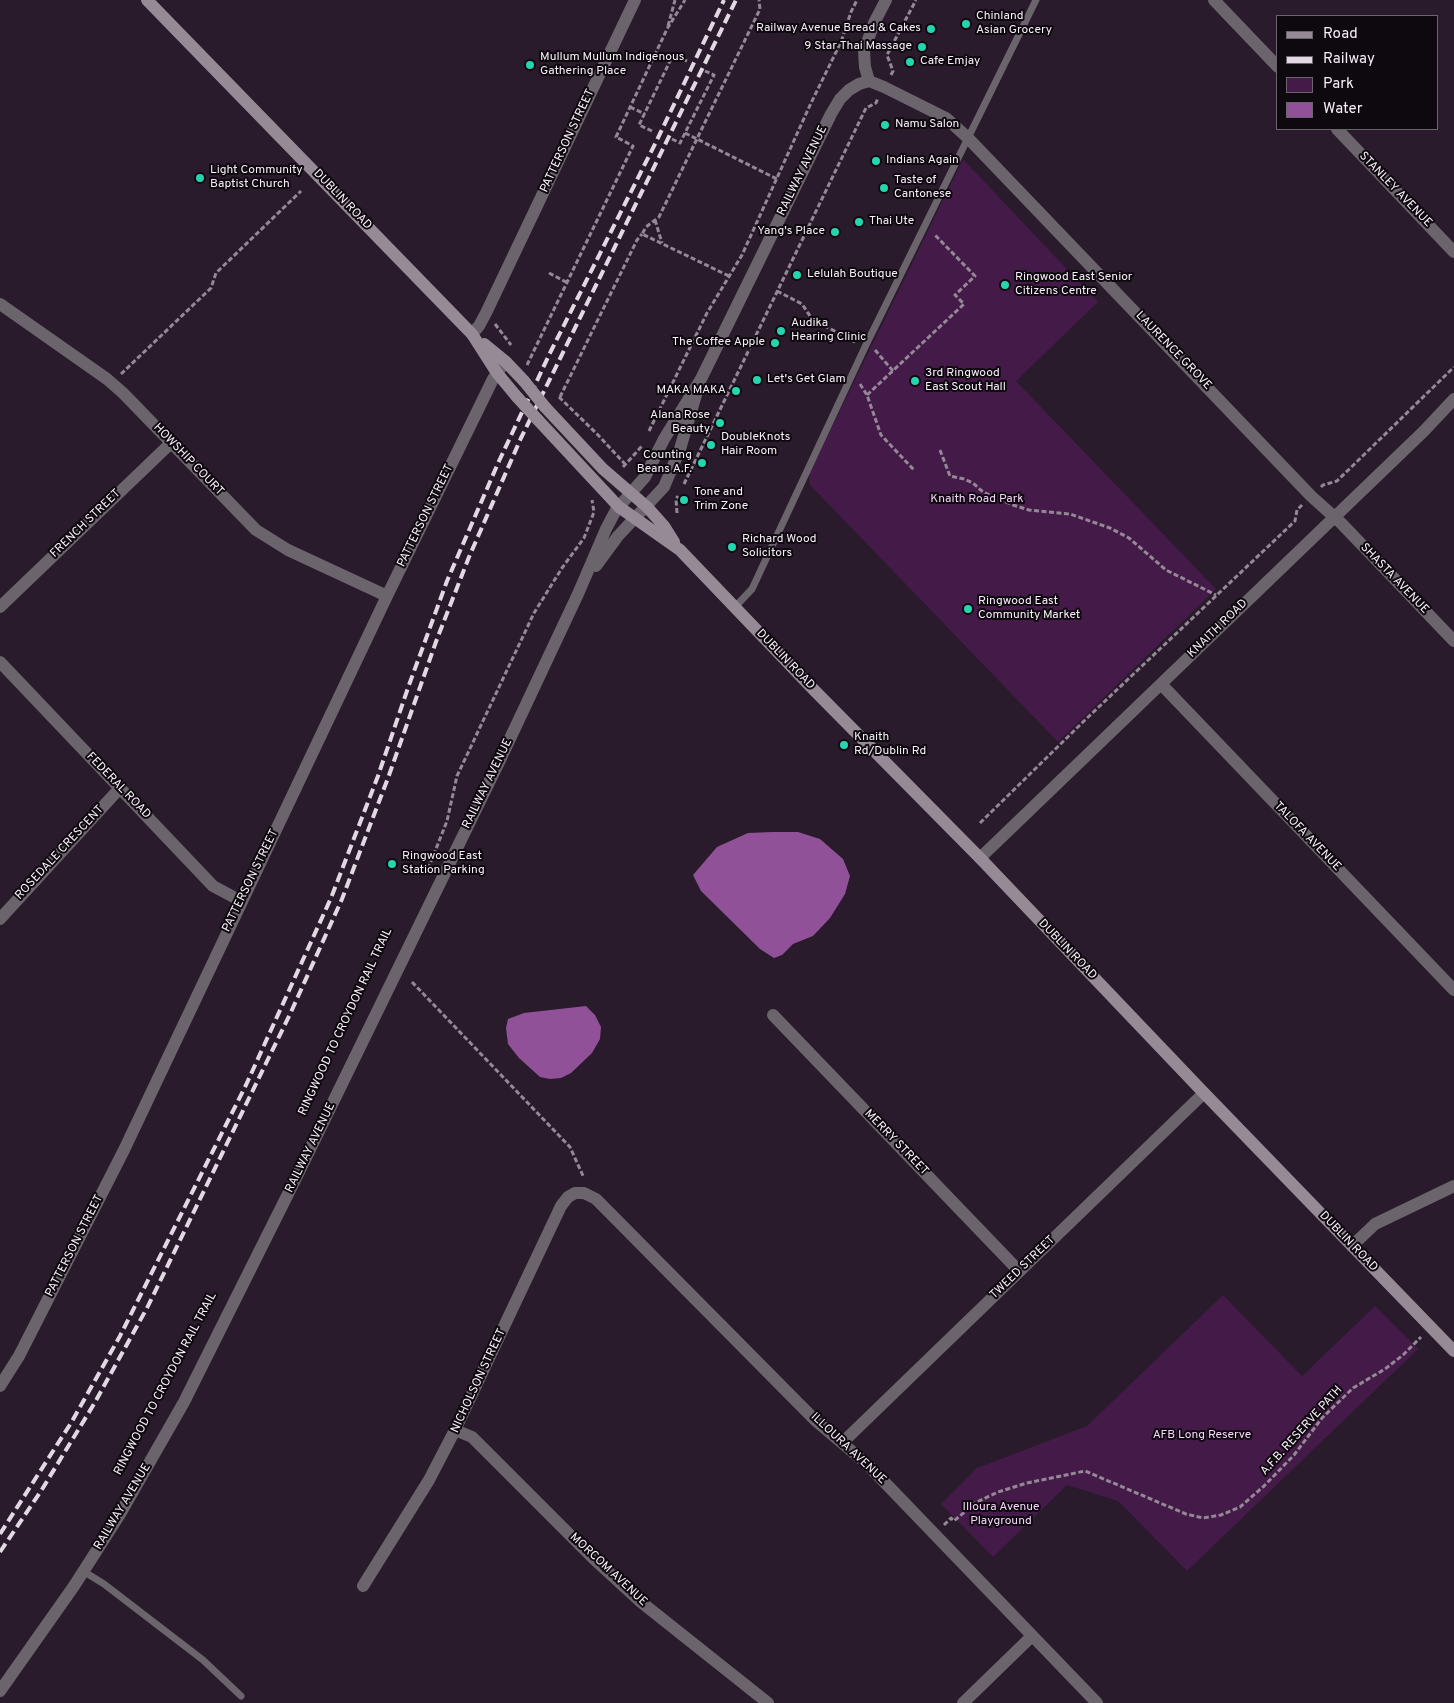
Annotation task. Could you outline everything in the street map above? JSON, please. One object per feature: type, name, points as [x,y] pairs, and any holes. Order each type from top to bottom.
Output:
[{"type":"main road","name":"DUBLIN ROAD","points":[[147,0],[473,335],[506,362],[544,407],[611,476],[647,507],[664,526],[680,550]]},
{"type":"main road","name":"DUBLIN ROAD","points":[[473,335],[497,373],[517,397],[600,487],[620,506],[680,550],[814,690],[980,858],[1454,1351]]},
{"type":"street","name":"PATTERSON STREET","points":[[473,335],[486,313],[634,0]]},
{"type":"street","points":[[869,82],[865,67],[864,51],[874,23],[886,0]]},
{"type":"street","points":[[1214,0],[1276,65]]},
{"type":"street","name":"LAURENCE GROVE","points":[[869,82],[884,87],[946,118],[968,138],[1334,517]]},
{"type":"street","name":"RAILWAY AVENUE","points":[[0,1691],[84,1571],[120,1514],[189,1393],[499,762],[606,529],[620,506],[632,494],[645,476],[664,439],[701,379],[830,114],[849,90],[859,84],[869,82]]},
{"type":"street","name":"STANLEY AVENUE","points":[[1338,130],[1454,252]]},
{"type":"street","name":"HOWSHIP COURT","points":[[0,304],[112,384],[172,442],[256,530],[288,550],[387,596]]},
{"type":"street","name":"PATTERSON STREET","points":[[0,1386],[19,1356],[124,1150],[387,596],[497,373],[506,362]]},
{"type":"street","name":"RAILWAY AVENUE","points":[[582,584],[613,543],[664,487],[680,449],[701,379]]},
{"type":"street","name":"KNAITH ROAD","points":[[980,858],[1424,431],[1454,399]]},
{"type":"street","name":"FRENCH STREET","points":[[0,606],[172,442]]},
{"type":"street","name":"SHASTA AVENUE","points":[[1334,517],[1454,641]]},
{"type":"street","name":"FEDERAL ROAD","points":[[0,662],[213,886],[241,901]]},
{"type":"street","name":"TALOFA AVENUE","points":[[1160,684],[1454,990]]},
{"type":"street","name":"ROSEDALE CRESCENT","points":[[0,919],[120,788]]},
{"type":"street","name":"MERRY STREET","points":[[773,1015],[1020,1271]]},
{"type":"street","name":"TWEED STREET","points":[[843,1442],[1204,1093]]},
{"type":"street","points":[[1352,1246],[1375,1224],[1454,1186]]},
{"type":"street","name":"NICHOLSON STREET","points":[[363,1586],[429,1480],[456,1430],[561,1206],[568,1197],[575,1193],[584,1192],[596,1199]]},
{"type":"street","name":"ILLOURA AVENUE","points":[[596,1199],[816,1421],[867,1464],[1097,1703]]},
{"type":"street","name":"MORCOM AVENUE","points":[[456,1430],[472,1437],[593,1558],[641,1602],[768,1703]]},
{"type":"street","points":[[963,1703],[1032,1636]]},
{"type":"lane","points":[[735,607],[752,589],[865,347],[1036,0]]},
{"type":"lane","points":[[84,1571],[104,1584],[203,1660],[241,1696]]},
{"type":"path","points":[[667,29],[675,0]]},
{"type":"path","points":[[527,365],[633,146],[616,137],[667,29],[685,0]]},
{"type":"path","points":[[560,397],[637,240],[646,227],[659,217],[760,9],[759,0]]},
{"type":"path","points":[[648,433],[707,313],[742,255],[841,42],[857,0]]},
{"type":"path","points":[[889,78],[893,71],[887,55],[916,0]]},
{"type":"path","points":[[652,131],[639,125],[673,55],[687,62]]},
{"type":"path","points":[[672,139],[680,143],[714,75],[705,71]]},
{"type":"path","points":[[677,513],[676,499],[777,290],[866,108],[876,102],[879,96]]},
{"type":"path","points":[[630,107],[645,114]]},
{"type":"path","points":[[684,134],[777,179]]},
{"type":"path","points":[[112,384],[210,288],[216,273],[301,191]]},
{"type":"path","points":[[655,220],[662,244]]},
{"type":"path","points":[[867,395],[964,304],[955,295],[975,276],[925,224]]},
{"type":"path","points":[[642,234],[729,276]]},
{"type":"path","points":[[549,273],[568,283]]},
{"type":"path","points":[[777,290],[802,304],[812,319],[865,347],[875,350],[893,370]]},
{"type":"path","points":[[486,313],[515,350]]},
{"type":"path","points":[[521,358],[530,369]]},
{"type":"path","points":[[980,823],[1085,720],[1295,521],[1298,510],[1324,484],[1337,482],[1454,367]]},
{"type":"path","points":[[853,372],[867,395],[881,435],[914,470]]},
{"type":"path","points":[[551,392],[560,397],[625,464]]},
{"type":"path","points":[[611,476],[625,464],[644,441]]},
{"type":"path","points":[[940,450],[950,476],[973,483],[983,492],[1013,505],[1029,510],[1070,514],[1110,528],[1129,538],[1166,570],[1216,595]]},
{"type":"path","points":[[428,870],[448,821],[457,776],[534,613],[562,568],[584,538],[594,512],[592,496],[600,487]]},
{"type":"path","points":[[412,982],[570,1147],[596,1199]]},
{"type":"path","name":"A.F.B. RESERVE PATH","points":[[934,1534],[951,1518],[954,1521],[974,1503],[998,1492],[1027,1483],[1086,1471],[1186,1514],[1203,1518],[1221,1515],[1240,1507],[1264,1486],[1294,1455],[1322,1418],[1353,1388],[1385,1369],[1403,1355],[1431,1327]]},
{"type":"green space","name":"Knaith Road Park","points":[[963,159],[1098,302],[1016,381],[1216,589],[1058,742],[810,485],[809,474]]},
{"type":"green space","name":"AFB Long Reserve","points":[[1223,1295],[1302,1376],[1375,1306],[1418,1349],[1187,1571],[1118,1501],[1067,1485],[993,1557],[941,1504],[977,1468],[1087,1426]]},
{"type":"water","points":[[798,832],[820,839],[843,859],[850,876],[845,894],[830,918],[813,936],[793,944],[782,955],[774,958],[760,949],[701,891],[693,875],[717,847],[748,833]]},
{"type":"water","points":[[586,1006],[595,1015],[601,1027],[600,1039],[592,1053],[571,1073],[561,1078],[550,1079],[540,1077],[519,1058],[508,1044],[506,1028],[508,1019],[524,1013]]},
{"type":"railway","points":[[0,1534],[71,1423],[120,1336],[246,1085],[331,898],[378,776],[447,581],[499,461],[551,351],[656,142],[724,0]]},
{"type":"railway","points":[[0,1552],[41,1491],[94,1404],[147,1308],[291,1012],[342,899],[388,778],[437,639],[469,557],[521,438],[736,0]]},
{"type":"place","name":"Chinland Asian Grocery","points":[[966,24]]},
{"type":"place","name":"Railway Avenue Bread & Cakes","points":[[931,29]]},
{"type":"place","name":"9 Star Thai Massage","points":[[922,47]]},
{"type":"place","name":"Cafe Emjay","points":[[910,62]]},
{"type":"place","name":"Mullum Mullum Indigenous Gathering Place","points":[[530,65]]},
{"type":"place","name":"Namu Salon","points":[[885,125]]},
{"type":"place","name":"Indians Again","points":[[876,161]]},
{"type":"place","name":"Light Community Baptist Church","points":[[200,178]]},
{"type":"place","name":"Taste of Cantonese","points":[[884,188]]},
{"type":"place","name":"Thai Ute","points":[[859,222]]},
{"type":"place","name":"Yang's Place","points":[[835,232]]},
{"type":"place","name":"Lelulah Boutique","points":[[797,275]]},
{"type":"place","name":"Ringwood East Senior Citizens Centre","points":[[1005,285]]},
{"type":"place","name":"Audika Hearing Clinic","points":[[781,331]]},
{"type":"place","name":"The Coffee Apple","points":[[775,343]]},
{"type":"place","name":"Let's Get Glam","points":[[757,380]]},
{"type":"place","name":"3rd Ringwood East Scout Hall","points":[[915,381]]},
{"type":"place","name":"MAKA MAKA","points":[[736,391]]},
{"type":"place","name":"Alana Rose Beauty","points":[[720,423]]},
{"type":"place","name":"DoubleKnots Hair Room","points":[[711,445]]},
{"type":"place","name":"Counting Beans A.F.","points":[[702,463]]},
{"type":"place","name":"Tone and Trim Zone","points":[[684,500]]},
{"type":"place","name":"Richard Wood Solicitors","points":[[732,547]]},
{"type":"place","name":"Ringwood East Community Market","points":[[968,609]]},
{"type":"place","name":"Knaith Rd/Dublin Rd","points":[[844,745]]},
{"type":"place","name":"Ringwood East Station Parking","points":[[392,864]]},
{"type":"park label","name":"Illoura Avenue Playground","points":[[1001,1515]]}]
